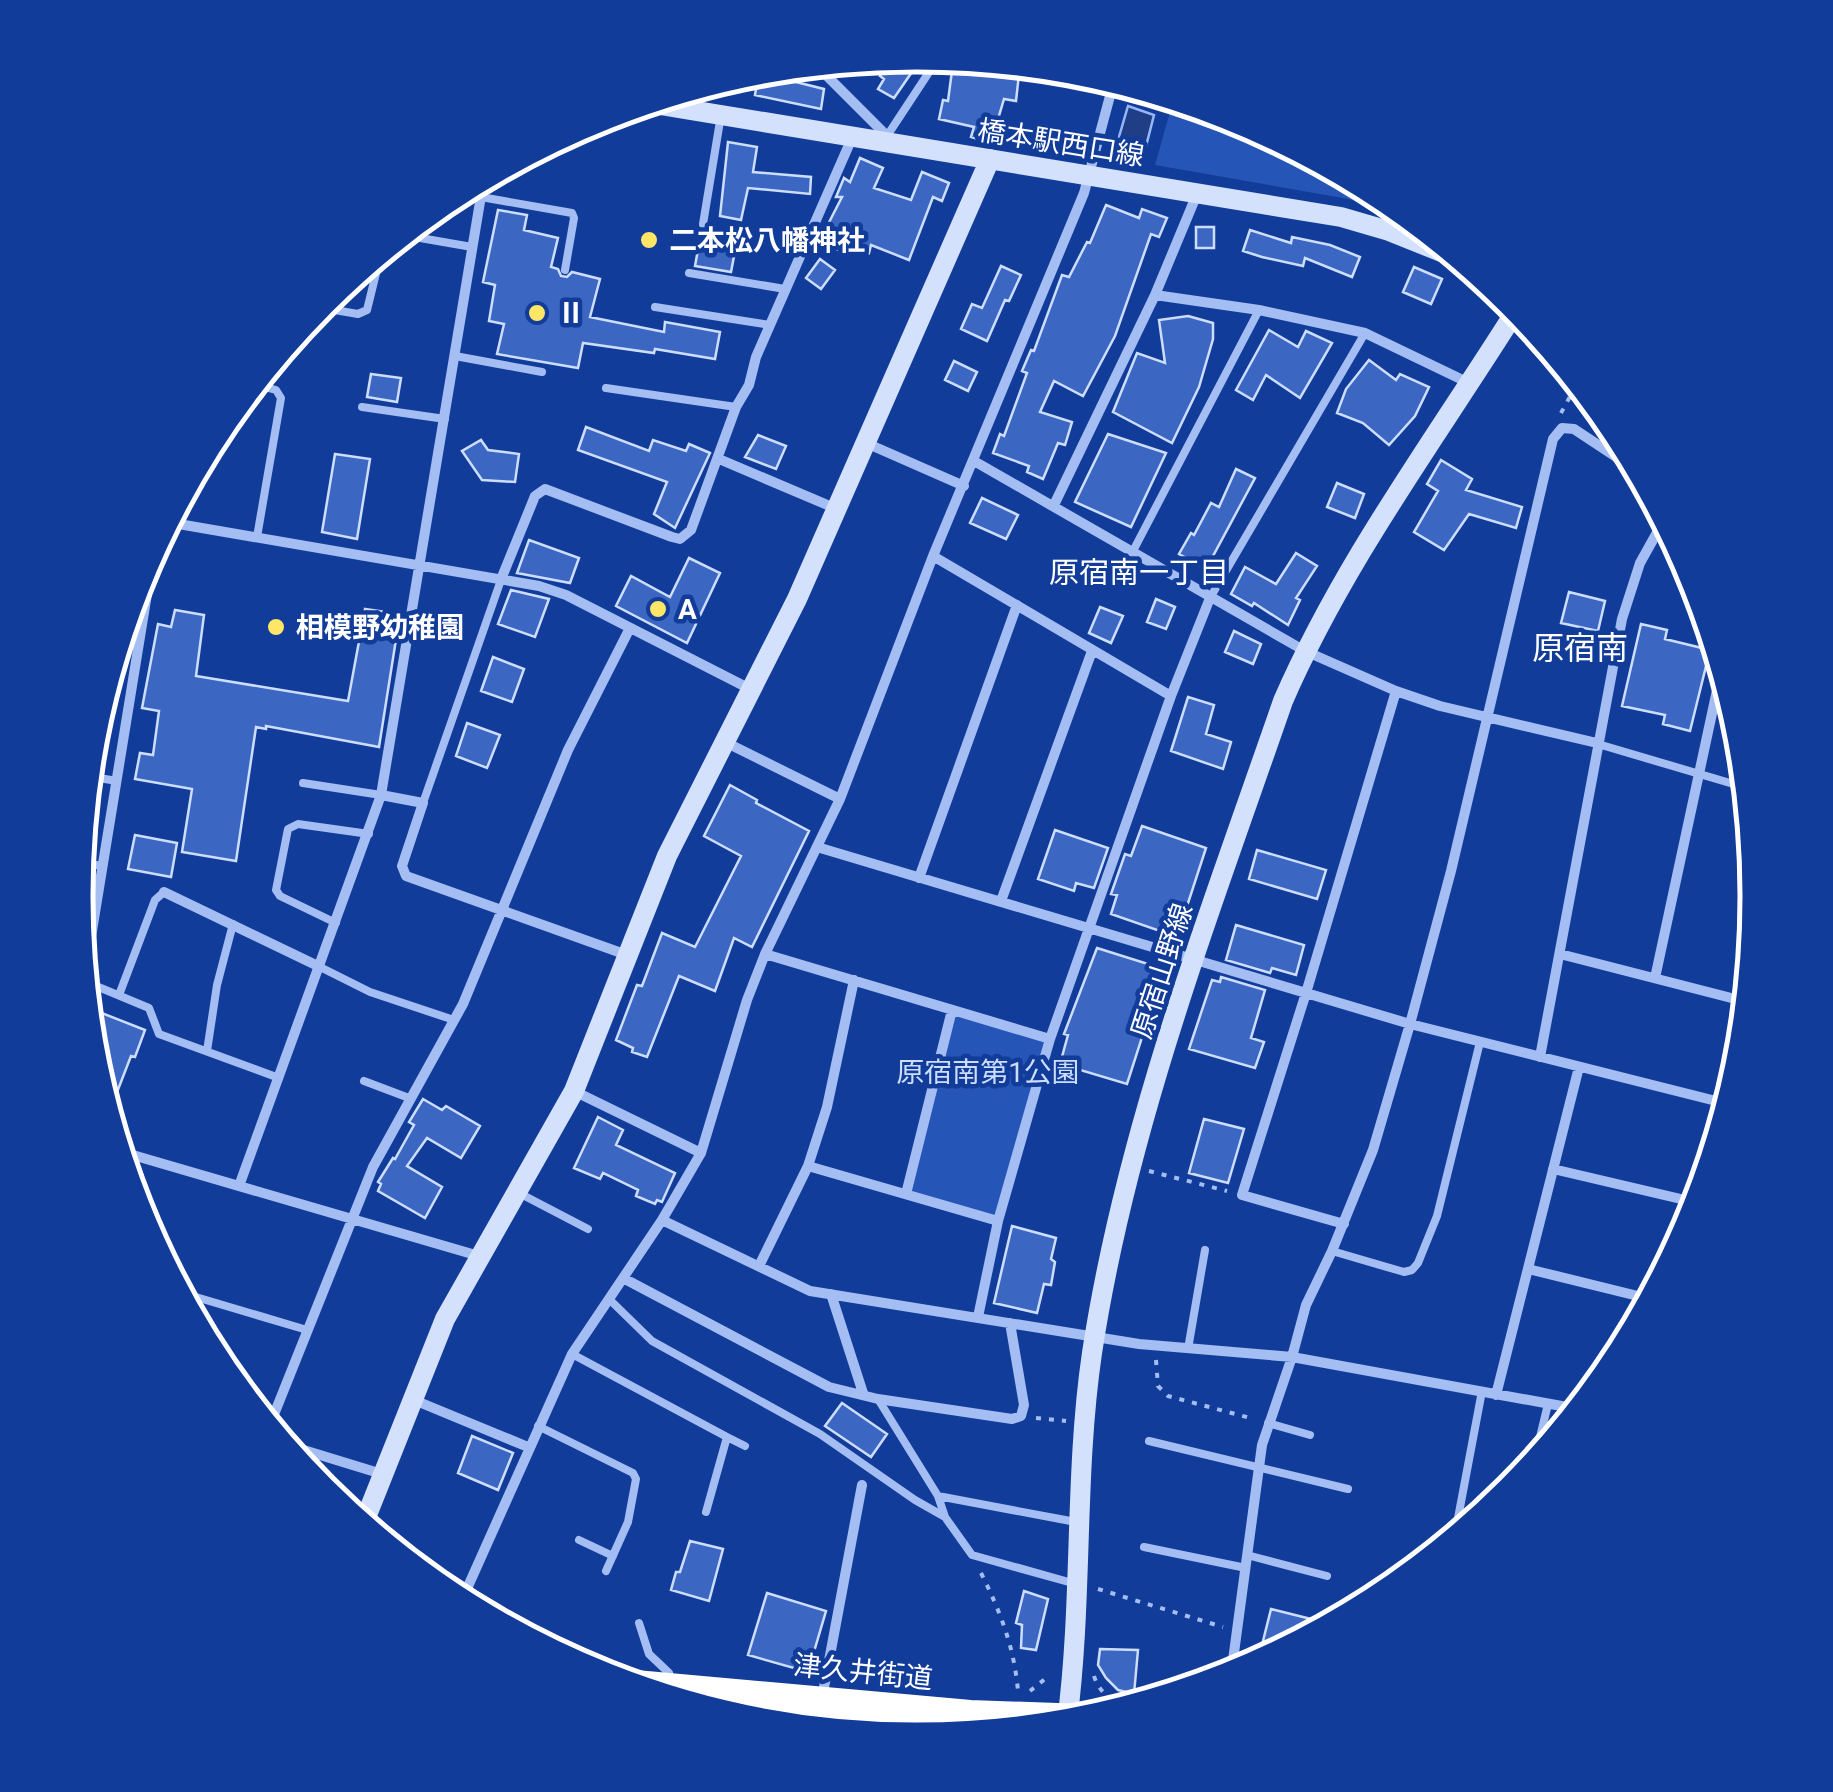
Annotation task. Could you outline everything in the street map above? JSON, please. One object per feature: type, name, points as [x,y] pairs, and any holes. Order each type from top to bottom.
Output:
[{"type":"highway","name":"津久井街道","points":[[699,1690],[989,1716]]},
{"type":"street","points":[[828,78],[887,139]]},
{"type":"street","points":[[468,1586],[572,1354],[662,1220],[701,1153],[747,1000],[840,799],[933,556],[1090,175],[1110,96]]},
{"type":"street","name":"橋本駅西口線","points":[[679,108],[852,137],[887,139],[1341,218],[1415,241]]},
{"type":"street","points":[[502,577],[540,492],[553,489],[680,538],[691,530],[784,289],[852,137]]},
{"type":"street","points":[[369,1510],[445,1319],[574,1091],[667,856],[838,509],[990,159]]},
{"type":"street","points":[[1054,504],[1155,295],[1197,194]]},
{"type":"street","points":[[239,1186],[381,795],[481,198]]},
{"type":"street","points":[[1155,295],[1259,310],[1365,333],[1470,384]]},
{"type":"street","name":"原宿山野線","points":[[1073,1705],[1078,1522],[1095,1336],[1131,1166],[1193,960],[1282,701],[1305,651],[1343,579],[1508,323]]},
{"type":"street","points":[[1234,1656],[1258,1468],[1268,1423],[1306,1304],[1344,1224],[1372,1150],[1410,1024],[1452,871],[1485,718],[1556,431],[1574,428],[1610,452]]},
{"type":"street","points":[[866,443],[964,486]]},
{"type":"street","points":[[718,460],[838,509]]},
{"type":"street","points":[[974,461],[1305,651],[1396,691],[1485,718],[1597,744]]},
{"type":"street","points":[[182,524],[502,577],[566,595],[752,690]]},
{"type":"street","points":[[1540,1057],[1627,603],[1640,563],[1656,534]]},
{"type":"street","points":[[933,556],[1172,696]]},
{"type":"street","points":[[978,1317],[998,1221],[1050,1039],[1210,598]]},
{"type":"street","points":[[919,878],[1016,605]]},
{"type":"street","points":[[93,907],[144,613]]},
{"type":"street","points":[[276,1412],[378,1155],[454,1020],[568,750],[630,628]]},
{"type":"street","points":[[1002,901],[1092,651]]},
{"type":"street","points":[[1344,1224],[1242,1195],[1396,691]]},
{"type":"street","points":[[1655,978],[1715,697]]},
{"type":"street","points":[[724,742],[840,799]]},
{"type":"street","points":[[381,795],[423,804],[402,866],[406,876],[628,955]]},
{"type":"street","points":[[817,847],[1410,1024],[1714,1101]]},
{"type":"street","points":[[164,892],[320,967]]},
{"type":"street","points":[[765,954],[1050,1039]]},
{"type":"street","points":[[1560,954],[1733,998]]},
{"type":"street","points":[[760,1264],[808,1166],[827,1107],[854,980]]},
{"type":"street","points":[[906,1194],[952,1010]]},
{"type":"street","points":[[1496,1394],[1579,1067]]},
{"type":"street","points":[[574,1091],[701,1153]]},
{"type":"street","points":[[135,1156],[479,1256]]},
{"type":"street","points":[[808,1166],[998,1221]]},
{"type":"street","points":[[1553,1169],[1682,1199]]},
{"type":"street","points":[[662,1220],[810,1290],[1188,1349],[1292,1357],[1562,1407]]},
{"type":"street","points":[[1528,1269],[1636,1296]]},
{"type":"street","points":[[623,1278],[830,1386],[878,1398],[1012,1419],[1021,1416],[1024,1405],[1010,1323]]},
{"type":"street","points":[[830,1294],[862,1393]]},
{"type":"street","points":[[412,1399],[528,1447]]},
{"type":"street","points":[[309,1452],[382,1474]]},
{"type":"street","points":[[822,1699],[862,1484]]},
{"type":"lane","points":[[887,139],[929,72]]},
{"type":"lane","points":[[703,224],[721,115]]},
{"type":"lane","points":[[482,197],[572,213],[565,270]]},
{"type":"lane","points":[[808,237],[844,249]]},
{"type":"lane","points":[[422,238],[472,247]]},
{"type":"lane","points":[[689,274],[784,289]]},
{"type":"lane","points":[[338,311],[358,314],[368,310],[376,275]]},
{"type":"lane","points":[[656,307],[770,324]]},
{"type":"lane","points":[[1134,552],[1259,310]]},
{"type":"lane","points":[[1210,598],[1365,333]]},
{"type":"lane","points":[[455,356],[542,372]]},
{"type":"lane","points":[[257,537],[281,398],[270,387]]},
{"type":"lane","points":[[606,388],[736,407]]},
{"type":"lane","points":[[362,406],[445,419]]},
{"type":"lane","points":[[423,804],[502,577]]},
{"type":"lane","points":[[1597,744],[1732,784]]},
{"type":"lane","points":[[102,778],[117,780]]},
{"type":"lane","points":[[303,783],[381,795]]},
{"type":"lane","points":[[336,923],[280,896],[276,890],[288,829],[298,824],[369,834]]},
{"type":"lane","points":[[94,865],[102,866]]},
{"type":"lane","points":[[119,995],[155,900],[164,892]]},
{"type":"lane","points":[[207,1051],[217,985],[233,924]]},
{"type":"lane","points":[[320,967],[370,992],[454,1020]]},
{"type":"lane","points":[[98,986],[151,1010],[158,1034],[279,1078]]},
{"type":"lane","points":[[1332,1252],[1404,1272],[1418,1263],[1437,1216],[1480,1042]]},
{"type":"lane","points":[[364,1081],[409,1098]]},
{"type":"lane","points":[[517,1192],[588,1229]]},
{"type":"lane","points":[[1188,1349],[1205,1250]]},
{"type":"lane","points":[[198,1298],[307,1330]]},
{"type":"lane","points":[[609,1299],[652,1342],[820,1434],[945,1517]]},
{"type":"lane","points":[[572,1354],[745,1446]]},
{"type":"lane","points":[[1459,1515],[1482,1391]]},
{"type":"lane","points":[[878,1398],[938,1496],[945,1517],[972,1555],[1076,1584]]},
{"type":"lane","points":[[1541,1433],[1548,1404]]},
{"type":"lane","points":[[1268,1423],[1310,1435]]},
{"type":"lane","points":[[538,1426],[636,1479],[628,1522],[606,1571]]},
{"type":"lane","points":[[706,1512],[727,1437]]},
{"type":"lane","points":[[1149,1441],[1348,1489]]},
{"type":"lane","points":[[938,1496],[1078,1522]]},
{"type":"lane","points":[[580,1540],[613,1556]]},
{"type":"lane","points":[[1144,1547],[1246,1568]]},
{"type":"lane","points":[[1248,1554],[1327,1576]]},
{"type":"lane","points":[[640,1622],[649,1654],[670,1673]]},
{"type":"path","points":[[1560,410],[1570,395]]},
{"type":"path","points":[[1144,1170],[1242,1195]]},
{"type":"path","points":[[1152,1358],[1158,1361],[1158,1386],[1168,1396],[1268,1423]]},
{"type":"path","points":[[1021,1416],[1068,1422]]},
{"type":"path","points":[[972,1555],[1003,1616],[1012,1645],[1018,1693]]},
{"type":"path","points":[[1097,1589],[1237,1631]]},
{"type":"path","points":[[1030,1692],[1042,1685]]},
{"type":"path","points":[[1100,1690],[1109,1696]]},
{"type":"green space","points":[[1170,113],[1281,157],[1360,202],[1348,199],[1155,165]]},
{"type":"green space","name":"原宿南第1公園","points":[[952,1010],[1050,1039],[998,1221],[906,1194]]},
{"type":"shaded area","points":[[1128,106],[1154,115],[1143,158],[1114,154]]},
{"type":"building","points":[[912,72],[894,98],[878,89],[884,79],[880,76]]},
{"type":"building","points":[[952,73],[1018,79],[1016,101],[1004,99],[991,143],[971,137],[974,127],[939,119],[943,100],[948,101]]},
{"type":"building","points":[[796,82],[824,89],[821,109],[755,95],[756,88]]},
{"type":"building","points":[[728,142],[757,147],[753,172],[811,177],[810,194],[748,188],[741,220],[720,216]]},
{"type":"building","points":[[860,158],[883,168],[874,188],[911,200],[922,172],[949,183],[942,201],[933,197],[909,260],[871,245],[869,253],[824,232],[842,197],[836,197],[844,178],[850,182]]},
{"type":"building","points":[[1106,205],[1139,218],[1142,209],[1167,218],[1159,237],[1151,234],[1115,336],[1083,396],[1054,381],[1040,412],[1072,422],[1065,445],[1058,443],[1043,479],[1027,472],[1029,466],[993,453],[1000,434],[1004,436],[1027,373],[1022,371],[1031,350],[1034,351],[1062,275],[1069,277],[1087,242],[1090,243]]},
{"type":"building","points":[[498,210],[527,215],[524,230],[558,238],[551,267],[558,269],[561,276],[572,272],[600,279],[590,317],[664,332],[665,322],[720,332],[715,359],[583,343],[578,368],[497,354],[504,324],[489,321],[495,285],[483,282]]},
{"type":"building","points":[[1196,227],[1214,227],[1214,248],[1196,248]]},
{"type":"building","points":[[1250,230],[1291,243],[1292,237],[1330,245],[1360,257],[1352,277],[1305,258],[1303,266],[1262,257],[1243,251]]},
{"type":"building","points":[[699,244],[735,251],[731,272],[695,266]]},
{"type":"building","points":[[820,259],[835,270],[821,289],[806,278]]},
{"type":"building","points":[[1001,266],[1021,275],[987,341],[961,329],[972,304],[982,308]]},
{"type":"building","points":[[1414,267],[1442,279],[1431,304],[1403,292]]},
{"type":"building","points":[[1188,316],[1213,323],[1213,339],[1199,387],[1172,443],[1113,412],[1137,353],[1165,363],[1159,320]]},
{"type":"building","points":[[1269,330],[1298,347],[1306,331],[1332,343],[1300,398],[1266,375],[1253,400],[1236,390]]},
{"type":"building","points":[[1369,360],[1396,380],[1400,374],[1429,387],[1415,416],[1389,445],[1363,423],[1337,413],[1346,389]]},
{"type":"building","points":[[954,361],[977,372],[968,391],[945,380]]},
{"type":"building","points":[[371,374],[401,378],[397,402],[367,397]]},
{"type":"building","points":[[586,427],[649,451],[653,440],[686,451],[689,444],[710,453],[675,528],[654,514],[667,482],[578,450]]},
{"type":"building","points":[[1108,434],[1166,453],[1131,527],[1075,502]]},
{"type":"building","points":[[758,435],[786,446],[776,469],[745,457]]},
{"type":"building","points":[[481,440],[488,450],[519,454],[515,482],[482,480],[462,451]]},
{"type":"building","points":[[335,454],[370,459],[357,539],[322,532]]},
{"type":"building","points":[[1441,460],[1472,479],[1466,490],[1522,507],[1516,528],[1469,514],[1444,550],[1414,532],[1438,491],[1427,484]]},
{"type":"building","points":[[1236,469],[1255,478],[1206,569],[1179,554],[1211,503],[1219,507]]},
{"type":"building","points":[[1337,483],[1364,494],[1355,518],[1327,507]]},
{"type":"building","points":[[982,498],[1018,515],[1006,539],[970,523]]},
{"type":"building","points":[[529,540],[579,558],[570,583],[517,573]]},
{"type":"building","points":[[1296,553],[1317,566],[1296,598],[1300,600],[1288,625],[1254,603],[1252,606],[1231,594],[1245,567],[1276,584]]},
{"type":"building","name":"A","points":[[689,558],[720,573],[687,643],[616,606],[631,576],[670,597]]},
{"type":"building","points":[[511,590],[549,599],[535,637],[498,624]]},
{"type":"building","points":[[1569,592],[1605,601],[1598,631],[1561,623]]},
{"type":"building","points":[[1156,599],[1175,607],[1166,629],[1147,622]]},
{"type":"building","points":[[1100,607],[1123,616],[1111,643],[1089,633]]},
{"type":"building","points":[[365,609],[400,614],[379,747],[256,727],[236,861],[182,852],[192,789],[135,779],[140,753],[153,755],[159,711],[142,708],[158,624],[171,627],[175,610],[204,615],[196,676],[348,701]]},
{"type":"building","points":[[1641,624],[1667,630],[1665,639],[1701,648],[1706,665],[1690,731],[1663,724],[1665,715],[1622,706]]},
{"type":"building","points":[[1234,631],[1261,644],[1253,664],[1225,652]]},
{"type":"building","points":[[493,657],[524,669],[512,702],[481,691]]},
{"type":"building","points":[[1188,697],[1214,705],[1206,734],[1231,742],[1223,769],[1171,751]]},
{"type":"building","points":[[467,723],[500,735],[487,768],[456,756]]},
{"type":"building","points":[[730,785],[809,831],[752,947],[734,938],[715,991],[679,976],[647,1057],[632,1052],[633,1048],[616,1040],[662,933],[695,947],[741,856],[704,836]]},
{"type":"building","points":[[1142,826],[1206,848],[1177,937],[1111,914],[1117,895],[1111,894],[1125,854],[1131,856]]},
{"type":"building","points":[[1055,830],[1108,848],[1094,888],[1076,883],[1074,891],[1038,879]]},
{"type":"building","points":[[135,835],[177,843],[171,877],[128,869]]},
{"type":"building","points":[[1257,850],[1326,870],[1317,899],[1249,879]]},
{"type":"building","points":[[1236,925],[1304,945],[1296,975],[1272,968],[1270,973],[1226,960]]},
{"type":"building","points":[[1097,948],[1164,969],[1127,1084],[1060,1064],[1068,1035],[1064,1034]]},
{"type":"building","points":[[1221,977],[1265,990],[1251,1038],[1264,1042],[1255,1068],[1189,1049],[1212,980],[1220,982]]},
{"type":"building","points":[[102,1013],[145,1030],[135,1057],[131,1056],[117,1092]]},
{"type":"building","points":[[423,1099],[442,1110],[446,1106],[480,1126],[461,1158],[427,1138],[407,1166],[442,1187],[425,1218],[378,1191],[378,1182],[414,1125],[409,1122]]},
{"type":"building","points":[[598,1117],[623,1130],[616,1145],[675,1173],[662,1202],[657,1200],[655,1204],[636,1196],[638,1190],[603,1173],[600,1179],[574,1168]]},
{"type":"building","points":[[1204,1119],[1244,1129],[1228,1183],[1189,1173]]},
{"type":"building","points":[[1012,1226],[1056,1238],[1051,1285],[1044,1284],[1037,1313],[994,1303]]},
{"type":"building","points":[[842,1403],[887,1434],[871,1457],[825,1426]]},
{"type":"building","points":[[472,1436],[513,1453],[498,1490],[458,1473]]},
{"type":"building","points":[[690,1541],[723,1549],[709,1601],[671,1590]]},
{"type":"building","points":[[1024,1591],[1048,1599],[1036,1650],[1021,1648],[1022,1625],[1016,1623]]},
{"type":"building","points":[[767,1593],[826,1611],[808,1672],[748,1655]]},
{"type":"building","points":[[1271,1609],[1310,1619],[1281,1635],[1263,1641]]},
{"type":"building","points":[[1100,1649],[1138,1650],[1134,1690],[1118,1690],[1098,1665]]},
{"type":"place","name":"二本松八幡神社","points":[[649,240]]},
{"type":"place","name":"Ⅱ","points":[[537,313]]},
{"type":"place","name":"A","points":[[658,609]]},
{"type":"place","name":"相模野幼稚園","points":[[276,627]]},
{"type":"district","name":"原宿南一丁目","points":[[1139,572]]},
{"type":"district","name":"原宿南","points":[[1580,648]]}]
